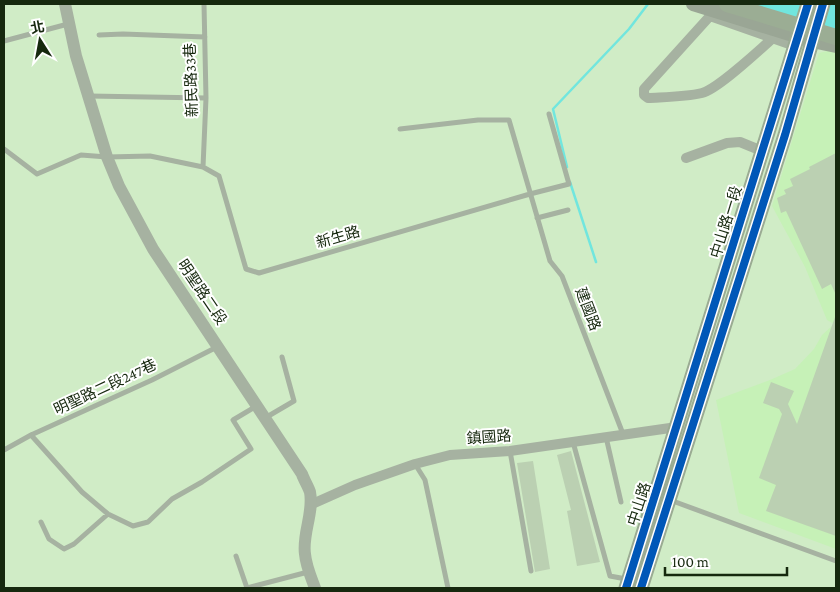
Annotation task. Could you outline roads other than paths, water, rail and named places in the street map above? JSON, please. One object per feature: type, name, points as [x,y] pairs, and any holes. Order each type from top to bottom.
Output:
[{"type":"highway","points":[[726,4],[836,36]]},
{"type":"main road","points":[[693,4],[805,35],[836,46]]},
{"type":"main road","points":[[805,35],[808,4]]},
{"type":"main road","points":[[805,35],[823,4]]},
{"type":"main road","name":"中山路一段","points":[[684,428],[762,151],[805,35]]},
{"type":"main road","name":"中山路一段","points":[[684,428],[785,135],[805,35]]},
{"type":"main road","name":"中山路","points":[[632,585],[663,497],[684,428]]},
{"type":"street","name":"明聖路二段","points":[[65,4],[76,56],[107,157],[119,186],[153,249],[302,474],[310,491],[305,554],[315,588]]},
{"type":"street","points":[[772,39],[718,84],[703,93],[648,98],[644,95],[644,89],[710,16],[772,39],[805,35]]},
{"type":"street","points":[[686,158],[727,143],[740,142],[762,151]]},
{"type":"street","name":"鎮國路","points":[[310,506],[355,486],[415,464],[450,455],[510,451],[623,434],[684,428]]},
{"type":"lane","points":[[204,4],[205,37]]},
{"type":"lane","points":[[4,41],[68,24]]},
{"type":"lane","name":"新民路33巷","points":[[99,35],[205,37],[206,98],[203,167]]},
{"type":"lane","points":[[88,96],[206,98]]},
{"type":"lane","points":[[530,194],[569,184],[549,114]]},
{"type":"lane","name":"建國路","points":[[400,129],[478,120],[509,120],[550,261],[562,276],[623,434]]},
{"type":"lane","points":[[4,149],[37,174],[81,155],[107,157],[150,156],[203,167]]},
{"type":"lane","name":"新生路","points":[[203,167],[219,176],[246,269],[259,273],[530,194]]},
{"type":"lane","points":[[537,218],[568,210]]},
{"type":"lane","name":"明聖路二段247巷","points":[[4,450],[31,435],[152,380],[218,347]]},
{"type":"lane","points":[[265,418],[294,401],[282,357]]},
{"type":"lane","points":[[31,435],[82,492],[108,514],[133,526],[148,522],[172,499],[202,482],[251,448],[233,420],[257,405]]},
{"type":"lane","points":[[606,437],[621,502]]},
{"type":"lane","points":[[573,442],[610,576],[632,585]]},
{"type":"lane","points":[[510,451],[531,571]]},
{"type":"lane","points":[[415,464],[425,480],[448,588]]},
{"type":"lane","points":[[663,497],[836,561]]},
{"type":"lane","points":[[41,522],[49,539],[64,549],[74,544],[108,514]]},
{"type":"lane","points":[[236,556],[247,588],[309,572]]},
{"type":"water","points":[[736,4],[836,4],[836,32]]},
{"type":"waterway","points":[[567,167],[553,109],[629,29],[648,4]]},
{"type":"waterway","points":[[570,182],[596,262]]}]
